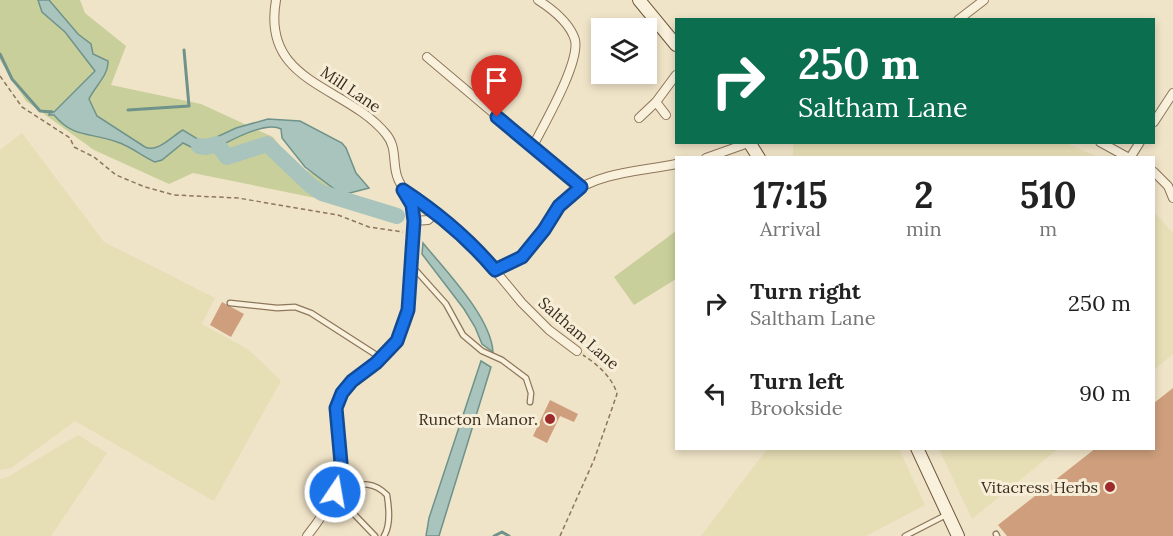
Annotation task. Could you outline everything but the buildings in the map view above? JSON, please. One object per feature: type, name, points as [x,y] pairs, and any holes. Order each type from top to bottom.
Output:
[{"type":"main road","points":[[639,0],[675,44]]},
{"type":"main road","points":[[918,450],[958,536]]},
{"type":"street","name":"Mill Lane","points":[[276,0],[274,31],[286,57],[314,83],[370,119],[392,143],[396,174],[412,205],[414,221]]},
{"type":"street","points":[[533,147],[571,68],[576,52],[569,28],[556,13],[538,0]]},
{"type":"street","points":[[961,18],[984,0]]},
{"type":"street","points":[[427,57],[581,187]]},
{"type":"street","points":[[639,117],[656,102],[675,76]]},
{"type":"street","points":[[1155,120],[1173,93]]},
{"type":"street","points":[[656,102],[666,115]]},
{"type":"street","points":[[712,156],[747,144]]},
{"type":"street","points":[[1104,144],[1126,156]]},
{"type":"street","points":[[495,270],[522,257],[544,230],[559,206],[581,187],[623,174],[675,164]]},
{"type":"street","points":[[1155,173],[1170,187],[1173,198]]},
{"type":"street","name":"Saltham Lane","points":[[403,190],[437,212],[478,250],[522,303],[549,330],[577,351]]},
{"type":"street","points":[[307,536],[322,516],[336,487],[341,463],[336,408],[342,393],[352,381],[397,341],[403,330],[408,310],[414,221],[428,220],[437,212]]},
{"type":"lane","points":[[410,264],[446,304],[463,334],[482,351],[502,360],[526,378],[531,393],[530,402]]},
{"type":"lane","points":[[230,303],[277,308],[295,307],[312,313],[381,357]]},
{"type":"lane","points":[[348,493],[354,486],[362,484],[375,486],[387,495],[389,508],[387,530],[384,536]]},
{"type":"lane","points":[[336,487],[348,493]]},
{"type":"lane","points":[[348,493],[352,512],[375,536]]},
{"type":"lane","points":[[905,536],[948,514]]},
{"type":"path","points":[[0,76],[22,107],[70,138],[74,147],[94,158],[116,175],[174,195],[238,198],[338,216],[369,227],[397,229],[412,235]]},
{"type":"path","name":"Saltham Lane","points":[[560,536],[594,460],[617,394],[615,386],[602,370],[577,351]]},
{"type":"shaded area","points":[[22,133],[104,242],[215,298],[202,324],[249,350],[281,381],[214,501],[75,421],[11,468],[0,470],[0,150]]},
{"type":"shaded area","points":[[793,144],[1069,144],[1096,156],[793,156]]},
{"type":"shaded area","points":[[1155,213],[1173,233],[1173,354],[1155,369]]},
{"type":"shaded area","points":[[78,435],[107,453],[51,536],[0,536],[0,479],[6,478]]},
{"type":"shaded area","points":[[766,450],[899,450],[925,505],[866,536],[701,536]]},
{"type":"shaded area","points":[[939,450],[1057,450],[972,519]]},
{"type":"green space","points":[[0,0],[80,0],[85,13],[126,46],[111,85],[201,104],[273,137],[296,166],[342,186],[340,203],[193,173],[169,184],[94,150],[26,101],[0,60]]},
{"type":"green space","points":[[675,232],[675,280],[634,305],[614,277]]},
{"type":"water","points":[[38,0],[49,0],[78,34],[91,44],[93,54],[108,61],[104,76],[89,99],[97,116],[145,147],[160,146],[183,130],[204,143],[236,128],[268,119],[300,121],[342,143],[356,173],[369,188],[346,194],[337,191],[305,167],[282,138],[281,129],[274,127],[243,135],[205,154],[183,143],[162,160],[155,162],[122,144],[69,128],[54,115],[49,115],[50,111],[54,112],[95,71],[65,32],[42,12]]},
{"type":"water","points":[[423,243],[476,309],[490,338],[493,352],[482,344],[464,309],[422,254]]},
{"type":"water","points":[[481,361],[491,367],[439,536],[426,536],[429,518]]},
{"type":"waterway","points":[[128,110],[189,106],[184,50]]},
{"type":"waterway","points":[[0,54],[12,79],[40,111],[52,112]]},
{"type":"waterway","points":[[199,146],[217,144],[227,157],[267,144],[310,185],[322,193],[397,216]]},
{"type":"waterway","points":[[494,536],[502,532],[509,536]]},
{"type":"place","name":"Runcton Manor.","points":[[550,419]]},
{"type":"place","name":"Vitacress Herbs","points":[[1110,487]]},
{"type":"route","points":[[335,492],[341,463],[336,408],[342,393],[352,381],[376,363],[397,341],[403,330],[408,310],[410,252],[414,221],[412,205],[403,190],[437,212],[478,250],[495,270],[522,257],[544,230],[559,206],[581,187],[497,117]]}]
